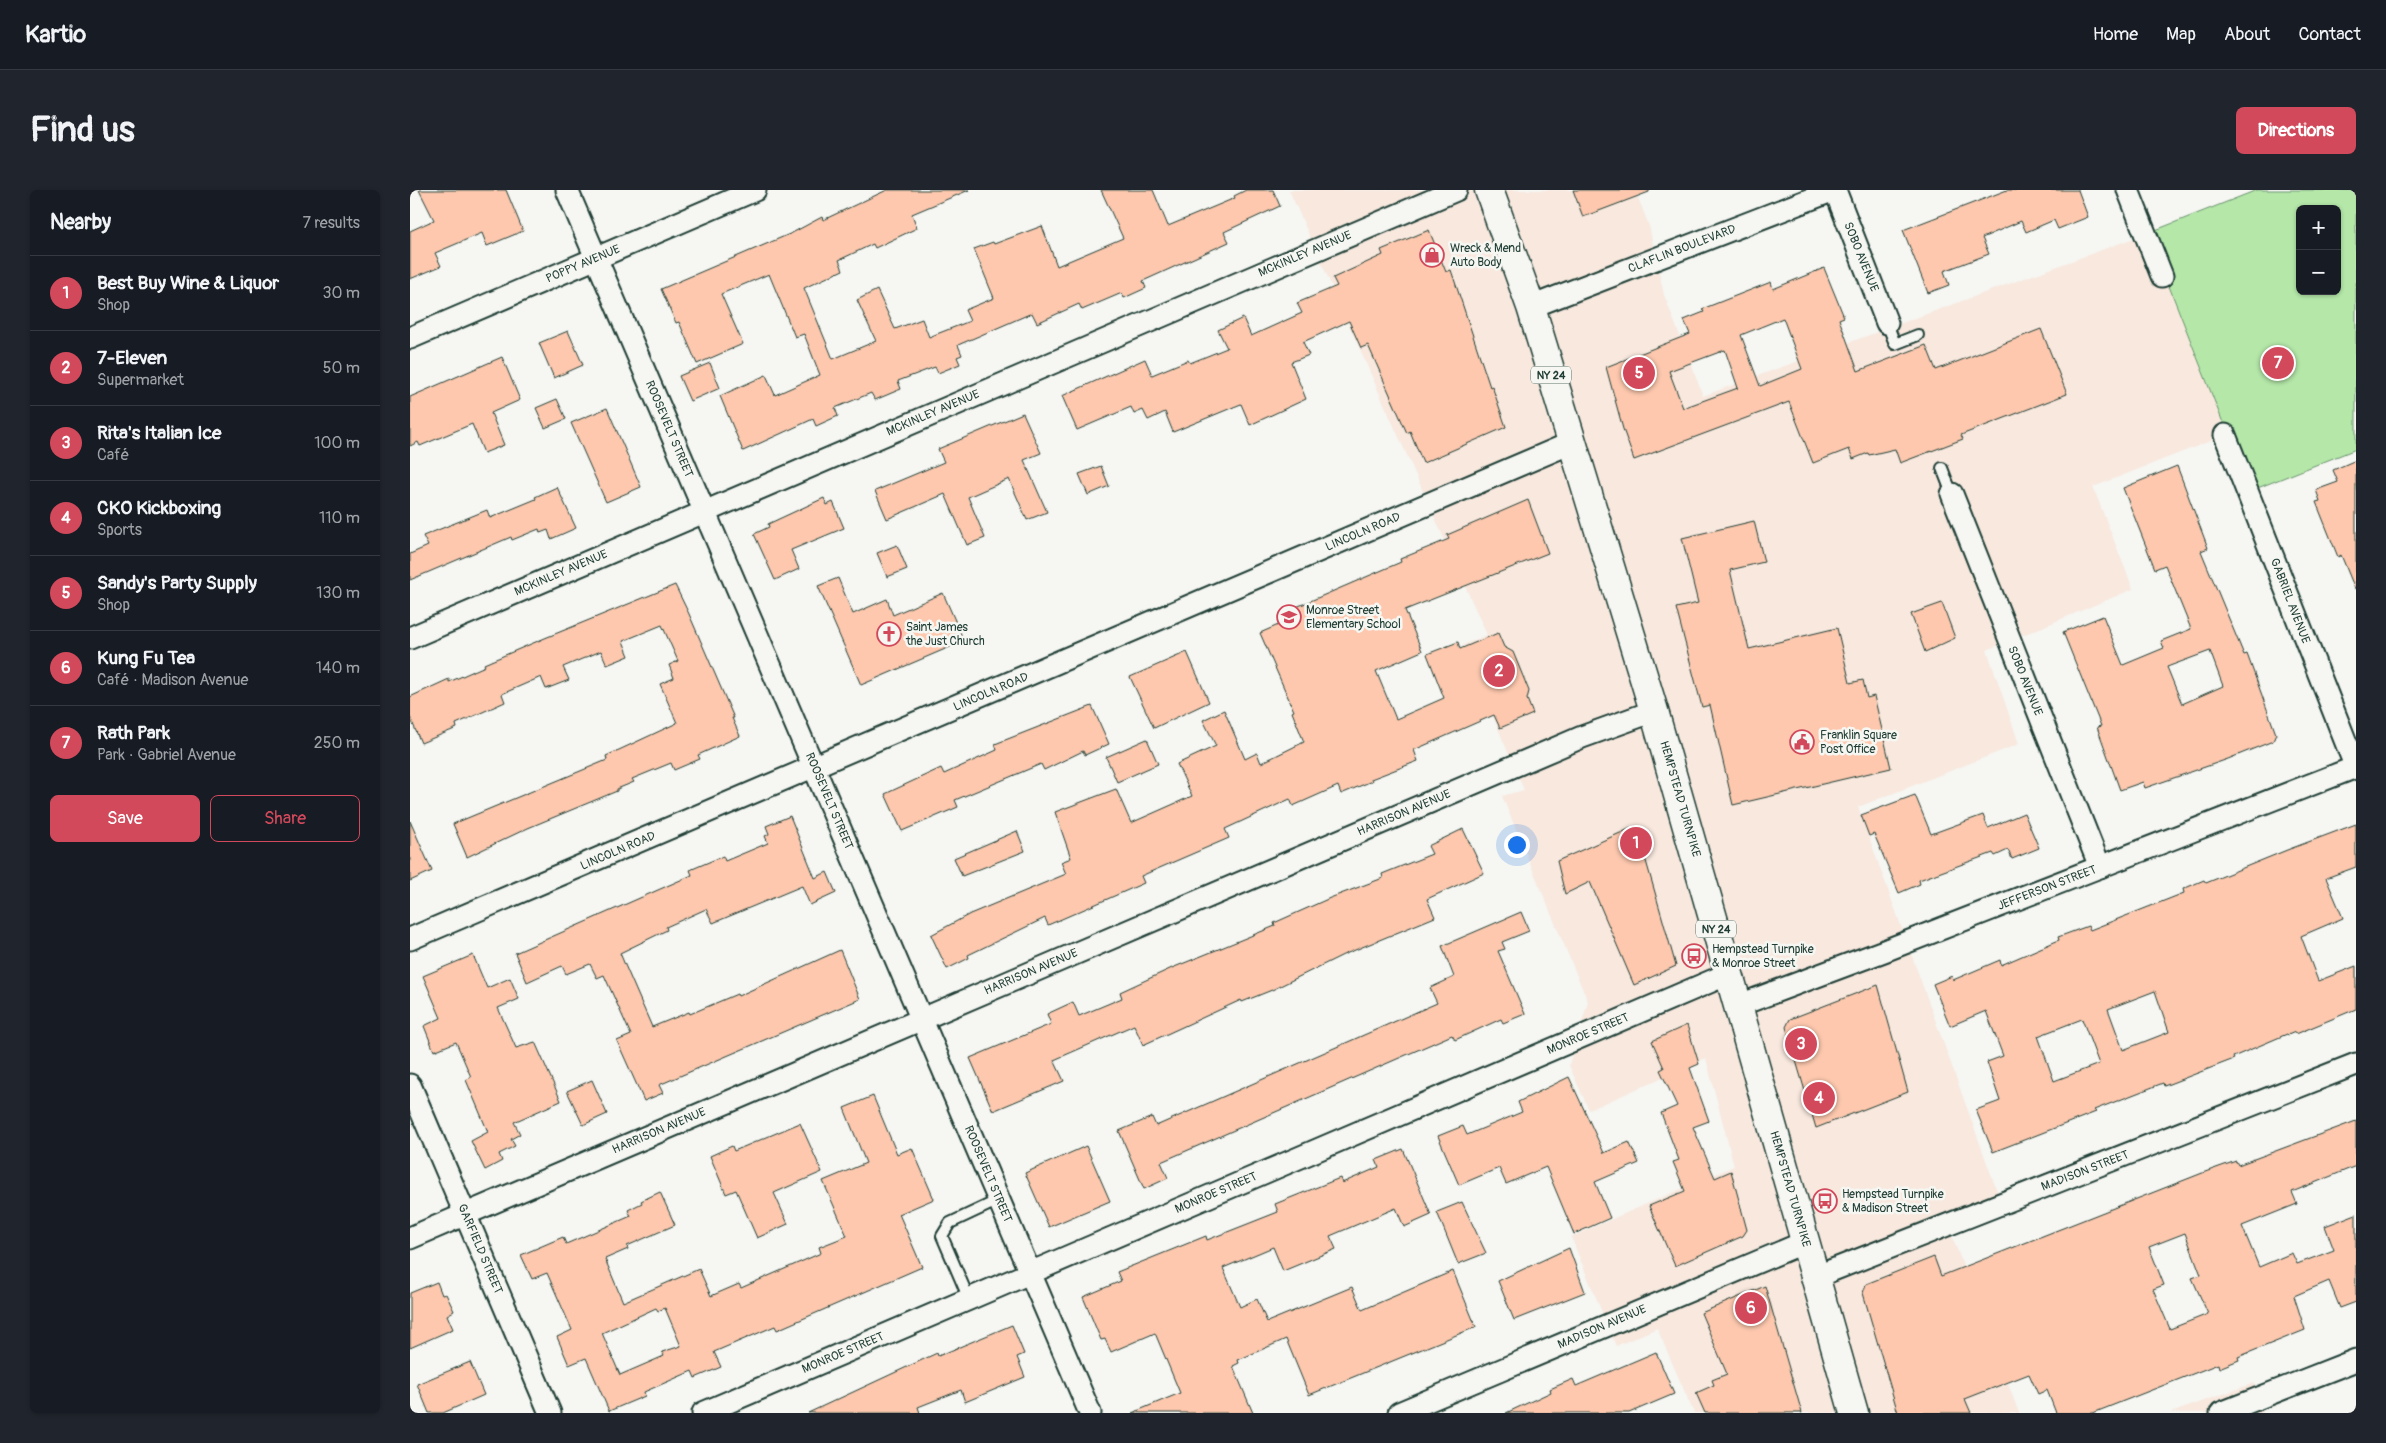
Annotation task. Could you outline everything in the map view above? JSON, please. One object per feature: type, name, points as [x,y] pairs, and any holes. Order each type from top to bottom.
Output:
[{"type":"main road","name":"HEMPSTEAD TURNPIKE","points":[[1489,190],[1531,307],[1571,444],[1654,711],[1854,1413]]},
{"type":"street","name":"ROOSEVELT STREET","points":[[567,190],[1090,1413]]},
{"type":"street","name":"POPPY AVENUE","points":[[410,338],[756,190]]},
{"type":"street","name":"MCKINLEY AVENUE","points":[[410,638],[1456,190]]},
{"type":"street","name":"CLAFLIN BOULEVARD","points":[[1531,307],[1834,190]]},
{"type":"street","name":"SOBO AVENUE","points":[[1834,190],[1887,323]]},
{"type":"street","points":[[2128,190],[2162,276]]},
{"type":"street","name":"GABRIEL AVENUE","points":[[2225,435],[2356,767]]},
{"type":"street","name":"LINCOLN ROAD","points":[[410,940],[1571,444]]},
{"type":"street","name":"SOBO AVENUE","points":[[1952,494],[2100,868]]},
{"type":"street","name":"HARRISON AVENUE","points":[[410,1238],[1582,737],[1654,711]]},
{"type":"street","name":"JEFFERSON STREET","points":[[1737,1006],[2100,868],[2356,767]]},
{"type":"street","name":"MONROE STREET","points":[[703,1413],[1728,974]]},
{"type":"street","name":"MADISON STREET","points":[[1815,1278],[2356,1064]]},
{"type":"street","name":"GARFIELD STREET","points":[[410,1085],[550,1413]]},
{"type":"street","name":"MADISON AVENUE","points":[[1399,1413],[1805,1242]]},
{"type":"street","points":[[2221,1413],[2249,1408],[2356,1360]]},
{"type":"lane","points":[[1887,323],[1895,344],[1918,335]]},
{"type":"lane","points":[[1942,468],[1952,494]]},
{"type":"lane","points":[[969,1299],[942,1236],[950,1223],[999,1200]]},
{"type":"shaded area","points":[[1289,190],[1635,190],[1649,226],[1664,295],[1703,396],[2148,233],[2228,434],[2093,487],[2133,589],[1987,650],[2019,744],[1858,807],[2001,1202],[1947,1223],[2019,1413],[1694,1413],[1657,1328],[1616,1346],[1571,1237],[1734,1166],[1706,1058],[1589,1110],[1569,1065],[1588,1002],[1502,796],[1524,790],[1463,645],[1487,635]]},
{"type":"shaded area","points":[[2254,1383],[2263,1413],[2171,1413]]},
{"type":"green space","points":[[2257,190],[2356,190],[2356,449],[2250,491],[2148,233]]},
{"type":"building","points":[[419,190],[506,190],[523,231],[487,246],[482,233],[435,253],[441,266],[410,279],[410,231],[434,220]]},
{"type":"building","points":[[887,190],[969,190],[912,214],[917,228],[875,248],[873,244],[839,260],[843,270],[804,288],[833,359],[876,341],[857,300],[877,290],[895,329],[922,319],[929,337],[970,321],[965,310],[994,298],[974,249],[993,242],[994,244],[1042,226],[1057,266],[1123,238],[1101,190],[1153,190],[1168,226],[1235,198],[1234,196],[1246,190],[1273,190],[1280,206],[1224,232],[1229,242],[1143,281],[1146,288],[1124,298],[1122,293],[1082,310],[1079,304],[1037,323],[1032,313],[958,345],[962,355],[957,357],[960,364],[938,373],[935,367],[898,381],[901,389],[875,400],[871,393],[835,408],[838,416],[816,426],[813,419],[743,451],[720,396],[766,375],[775,395],[820,375],[804,334],[795,337],[769,274],[721,294],[743,344],[697,364],[679,322],[676,323],[661,289],[792,233],[822,217],[823,220]]},
{"type":"building","points":[[1573,190],[1649,190],[1649,192],[1583,217]]},
{"type":"building","points":[[2007,190],[2078,190],[2088,217],[2058,229],[2054,220],[2026,232],[2021,221],[1982,238],[1989,254],[1944,271],[1949,285],[1928,293],[1903,230]]},
{"type":"building","points":[[1429,230],[1446,272],[1451,270],[1490,387],[1492,386],[1506,427],[1423,463],[1410,431],[1407,433],[1368,345],[1361,348],[1349,321],[1303,342],[1309,355],[1291,362],[1306,399],[1250,425],[1241,404],[1173,432],[1165,412],[1148,420],[1143,410],[1134,414],[1131,407],[1077,430],[1062,396],[1145,359],[1152,375],[1188,360],[1190,363],[1227,348],[1218,330],[1243,318],[1251,336],[1302,313],[1297,303],[1337,286],[1333,278],[1383,255],[1381,250]]},
{"type":"building","points":[[1824,268],[1844,317],[1839,319],[1858,371],[1926,345],[1936,370],[2041,329],[2067,394],[1961,435],[1963,439],[1900,463],[1895,449],[1869,455],[1868,453],[1853,459],[1849,449],[1813,463],[1789,402],[1634,460],[1623,429],[1606,367],[1690,334],[1684,320],[1704,312],[1702,309],[1771,282],[1773,289]],"holes":[[[1783,318],[1802,369],[1760,386],[1741,335]],[[1725,350],[1738,388],[1683,408],[1669,371]]]},
{"type":"building","points":[[568,331],[583,365],[554,378],[539,343]]},
{"type":"building","points":[[502,357],[520,400],[491,413],[504,445],[484,453],[472,424],[420,446],[418,442],[410,446],[410,397]]},
{"type":"building","points":[[710,363],[720,388],[690,401],[679,376]]},
{"type":"building","points":[[557,399],[566,419],[545,428],[536,408]]},
{"type":"building","points":[[607,408],[641,487],[606,502],[571,423]]},
{"type":"building","points":[[1023,413],[1041,453],[1024,460],[1047,512],[1027,520],[1009,479],[968,497],[985,538],[967,545],[945,494],[887,519],[875,491],[944,462],[938,449]]},
{"type":"building","points":[[2356,460],[2355,589],[2341,555],[2338,557],[2316,502],[2320,501],[2316,490],[2338,482],[2333,470]]},
{"type":"building","points":[[1101,466],[1109,486],[1088,495],[1079,474]]},
{"type":"building","points":[[2177,466],[2208,548],[2201,551],[2244,655],[2247,654],[2276,734],[2273,741],[2228,759],[2145,788],[2143,782],[2120,790],[2097,727],[2101,726],[2063,632],[2103,616],[2123,665],[2164,648],[2161,641],[2191,629],[2165,565],[2155,569],[2123,488]],"holes":[[[2210,651],[2223,686],[2182,704],[2167,667]]]},
{"type":"building","points":[[557,487],[576,528],[551,539],[548,530],[540,533],[539,529],[512,540],[511,537],[410,580],[410,554],[428,546],[423,536],[487,510],[490,518],[536,499],[535,497]]},
{"type":"building","points":[[824,498],[827,505],[833,502],[844,528],[791,550],[799,569],[775,580],[754,534],[769,527],[768,524]]},
{"type":"building","points":[[1528,500],[1548,553],[1405,610],[1422,651],[1376,671],[1396,719],[1444,698],[1427,654],[1458,642],[1460,649],[1498,633],[1504,647],[1513,652],[1529,691],[1527,699],[1533,714],[1500,728],[1494,715],[1414,750],[1418,761],[1371,779],[1372,781],[1341,794],[1338,786],[1293,806],[1290,799],[1225,829],[1229,838],[1141,876],[1144,883],[1048,925],[1045,918],[968,955],[969,958],[947,969],[931,935],[970,914],[1066,874],[1061,862],[1071,858],[1055,812],[1116,789],[1131,823],[1192,796],[1177,764],[1216,746],[1203,720],[1224,710],[1245,759],[1257,753],[1261,763],[1304,742],[1292,712],[1294,711],[1260,633],[1283,623],[1280,614],[1401,562],[1400,559],[1449,539],[1447,535]]},
{"type":"building","points":[[1754,521],[1764,562],[1730,570],[1749,649],[1837,628],[1850,683],[1863,680],[1867,698],[1874,696],[1891,768],[1733,805],[1710,705],[1702,707],[1676,608],[1698,603],[1682,538]]},
{"type":"building","points":[[897,545],[907,569],[887,577],[877,553]]},
{"type":"building","points":[[838,578],[853,614],[887,599],[893,615],[943,593],[964,641],[861,685],[818,586]]},
{"type":"building","points":[[675,585],[734,718],[732,718],[740,736],[698,755],[700,759],[674,770],[671,763],[632,779],[634,782],[617,789],[617,791],[528,828],[467,857],[453,824],[607,760],[606,756],[677,723],[660,684],[674,678],[669,665],[678,661],[662,625],[623,641],[629,656],[607,665],[601,651],[563,667],[569,680],[546,689],[541,677],[502,694],[505,702],[456,724],[457,728],[421,743],[410,717],[410,697],[449,679],[449,682],[485,666],[484,664],[545,638]]},
{"type":"building","points":[[1942,603],[1955,638],[1925,652],[1911,614]]},
{"type":"building","points":[[1187,652],[1209,702],[1154,728],[1130,677]]},
{"type":"building","points":[[1092,706],[1109,744],[1085,755],[1083,751],[1044,770],[1041,764],[955,800],[958,807],[902,831],[885,794],[941,768],[944,774],[997,750],[995,744]]},
{"type":"building","points":[[1147,739],[1158,764],[1117,782],[1106,757]]},
{"type":"building","points":[[1915,795],[1931,834],[1983,815],[1988,828],[2024,813],[2039,848],[2012,859],[2008,850],[1995,856],[1993,853],[1919,880],[1920,884],[1899,893],[1874,834],[1869,836],[1861,815]]},
{"type":"building","points":[[790,816],[815,878],[827,872],[836,893],[810,905],[802,886],[713,923],[706,909],[666,927],[667,930],[620,953],[652,1027],[689,1012],[690,1014],[737,994],[738,996],[840,950],[860,999],[659,1085],[663,1093],[644,1101],[617,1041],[631,1035],[604,975],[597,978],[590,964],[566,974],[562,966],[527,982],[515,953],[692,875],[690,870],[723,856],[725,861],[768,843],[765,836],[769,834],[766,826]]},
{"type":"building","points":[[410,821],[432,871],[410,881]]},
{"type":"building","points":[[2356,824],[2356,867],[2326,878],[2343,918],[2301,936],[2318,981],[2356,966],[2356,1009],[2296,1034],[2295,1032],[2287,1034],[2233,1057],[2234,1059],[2164,1086],[2163,1083],[2094,1110],[2096,1112],[1993,1152],[1976,1110],[2000,1101],[1987,1062],[2003,1056],[1986,1011],[1950,1026],[1933,984],[1952,976],[1953,980],[2000,960],[2001,965],[2059,940],[2058,937],[2088,926],[2090,930],[2184,893],[2183,889],[2204,880],[2206,883]],"holes":[[[2155,991],[2169,1032],[2123,1050],[2108,1009]],[[2082,1019],[2099,1064],[2054,1081],[2038,1036]]]},
{"type":"building","points":[[1636,826],[1676,966],[1634,985],[1590,882],[1565,894],[1557,861]]},
{"type":"building","points":[[1463,829],[1484,873],[1427,899],[1435,917],[1343,955],[1272,990],[1242,1002],[1241,1000],[1143,1045],[1134,1025],[1054,1060],[1064,1081],[993,1111],[970,1058],[1051,1024],[1047,1014],[1073,1002],[1079,1016],[1122,998],[1120,992],[1172,968],[1275,926],[1274,923],[1330,898],[1383,878],[1382,874],[1432,854],[1428,846]]},
{"type":"building","points":[[1017,831],[1025,851],[962,876],[954,858]]},
{"type":"building","points":[[1521,912],[1529,931],[1502,942],[1505,949],[1498,951],[1525,1014],[1503,1023],[1501,1019],[1455,1040],[1452,1035],[1161,1162],[1168,1178],[1144,1189],[1119,1131],[1152,1117],[1156,1126],[1437,1003],[1430,988],[1454,977],[1442,946]]},
{"type":"building","points":[[473,955],[487,988],[510,978],[519,999],[498,1008],[516,1048],[535,1042],[561,1101],[514,1122],[520,1134],[511,1139],[515,1146],[499,1154],[502,1161],[485,1170],[471,1141],[488,1132],[466,1080],[471,1077],[456,1042],[434,1051],[424,1026],[441,1018],[423,976]]},
{"type":"building","points":[[1878,985],[1908,1092],[1816,1128],[1786,1027],[1790,1019]]},
{"type":"building","points":[[1687,1025],[1699,1064],[1690,1068],[1709,1121],[1693,1127],[1715,1178],[1731,1171],[1747,1230],[1743,1236],[1675,1266],[1649,1206],[1685,1191],[1673,1162],[1679,1160],[1661,1113],[1677,1106],[1660,1070],[1664,1068],[1652,1041]]},
{"type":"building","points":[[1569,1077],[1604,1153],[1629,1142],[1639,1163],[1595,1182],[1610,1218],[1574,1234],[1546,1167],[1506,1184],[1499,1168],[1459,1185],[1438,1136],[1463,1126],[1467,1135],[1522,1112],[1518,1102]]},
{"type":"building","points":[[592,1080],[607,1114],[583,1125],[567,1091]]},
{"type":"building","points":[[873,1096],[897,1154],[912,1148],[934,1199],[899,1214],[922,1267],[777,1330],[775,1326],[714,1352],[721,1367],[695,1378],[692,1371],[644,1392],[645,1396],[609,1411],[586,1358],[569,1365],[557,1337],[572,1330],[547,1273],[532,1279],[521,1255],[563,1237],[566,1244],[631,1216],[628,1210],[660,1192],[675,1225],[627,1246],[628,1249],[605,1259],[623,1302],[699,1269],[711,1296],[739,1284],[741,1288],[821,1253],[819,1247],[847,1236],[823,1181],[866,1163],[844,1108]],"holes":[[[656,1308],[658,1311],[665,1308],[681,1346],[662,1352],[664,1356],[620,1375],[602,1333]]]},
{"type":"building","points":[[2356,1121],[2356,1166],[2292,1192],[2297,1204],[2242,1226],[2259,1267],[2292,1253],[2297,1264],[2334,1250],[2325,1226],[2356,1214],[2356,1302],[2340,1308],[2329,1281],[2294,1296],[2305,1330],[2238,1357],[2239,1360],[2219,1368],[2218,1364],[2093,1413],[2056,1413],[2047,1390],[2038,1394],[2029,1374],[1965,1399],[1971,1413],[1898,1413],[1863,1293],[1866,1284],[1934,1257],[1941,1276],[2205,1172],[2236,1161],[2238,1165]],"holes":[[[2185,1233],[2201,1275],[2192,1278],[2208,1314],[2170,1329],[2153,1289],[2164,1285],[2149,1247]]]},
{"type":"building","points":[[800,1123],[822,1172],[774,1193],[788,1224],[757,1238],[736,1190],[726,1194],[710,1156],[732,1146],[734,1151]]},
{"type":"building","points":[[1086,1146],[1110,1201],[1049,1227],[1025,1173]]},
{"type":"building","points":[[1403,1149],[1431,1215],[1404,1227],[1396,1208],[1330,1236],[1336,1249],[1283,1271],[1273,1247],[1223,1268],[1240,1307],[1257,1299],[1267,1322],[1352,1287],[1362,1310],[1453,1271],[1476,1327],[1309,1395],[1286,1339],[1238,1360],[1239,1363],[1233,1366],[1253,1413],[1132,1413],[1180,1393],[1155,1333],[1111,1352],[1105,1339],[1101,1340],[1083,1297],[1121,1281],[1117,1272],[1206,1236],[1207,1240],[1278,1212],[1275,1204],[1340,1178],[1342,1183],[1379,1167],[1376,1160]]},
{"type":"building","points":[[1462,1202],[1486,1253],[1458,1264],[1437,1212]]},
{"type":"building","points":[[1569,1248],[1585,1292],[1514,1320],[1498,1281]]},
{"type":"building","points":[[437,1282],[442,1295],[446,1294],[454,1311],[447,1315],[453,1329],[410,1348],[410,1293]]},
{"type":"building","points":[[1765,1286],[1802,1413],[1705,1413],[1696,1393],[1714,1385],[1712,1380],[1727,1374],[1701,1313]]},
{"type":"building","points":[[1012,1325],[1024,1354],[1017,1357],[1025,1377],[965,1402],[961,1390],[918,1407],[920,1413],[808,1413],[937,1353],[938,1356]]},
{"type":"building","points":[[1656,1352],[1674,1394],[1629,1413],[1506,1413],[1551,1392],[1550,1389],[1573,1379],[1576,1386]]},
{"type":"building","points":[[470,1362],[484,1395],[443,1413],[429,1413],[417,1384]]},
{"type":"place","name":"Wreck & Mend Auto Body","points":[[1432,255]]},
{"type":"place","name":"Rath Park","points":[[2278,363]]},
{"type":"place","name":"Sandy's Party Supply","points":[[1639,373]]},
{"type":"place","name":"Monroe Street Elementary School","points":[[1289,617]]},
{"type":"place","name":"Saint James the Just Church","points":[[889,634]]},
{"type":"place","name":"7-Eleven","points":[[1499,671]]},
{"type":"place","name":"Franklin Square Post Office","points":[[1802,742]]},
{"type":"place","name":"Best Buy Wine & Liquor","points":[[1636,843]]},
{"type":"place","name":"Hempstead Turnpike & Monroe Street","points":[[1694,956]]},
{"type":"place","name":"Rita's Italian Ice","points":[[1801,1044]]},
{"type":"place","name":"CKO Kickboxing","points":[[1819,1098]]},
{"type":"place","name":"Hempstead Turnpike & Madison Street","points":[[1825,1201]]},
{"type":"place","name":"Kung Fu Tea","points":[[1751,1308]]}]
